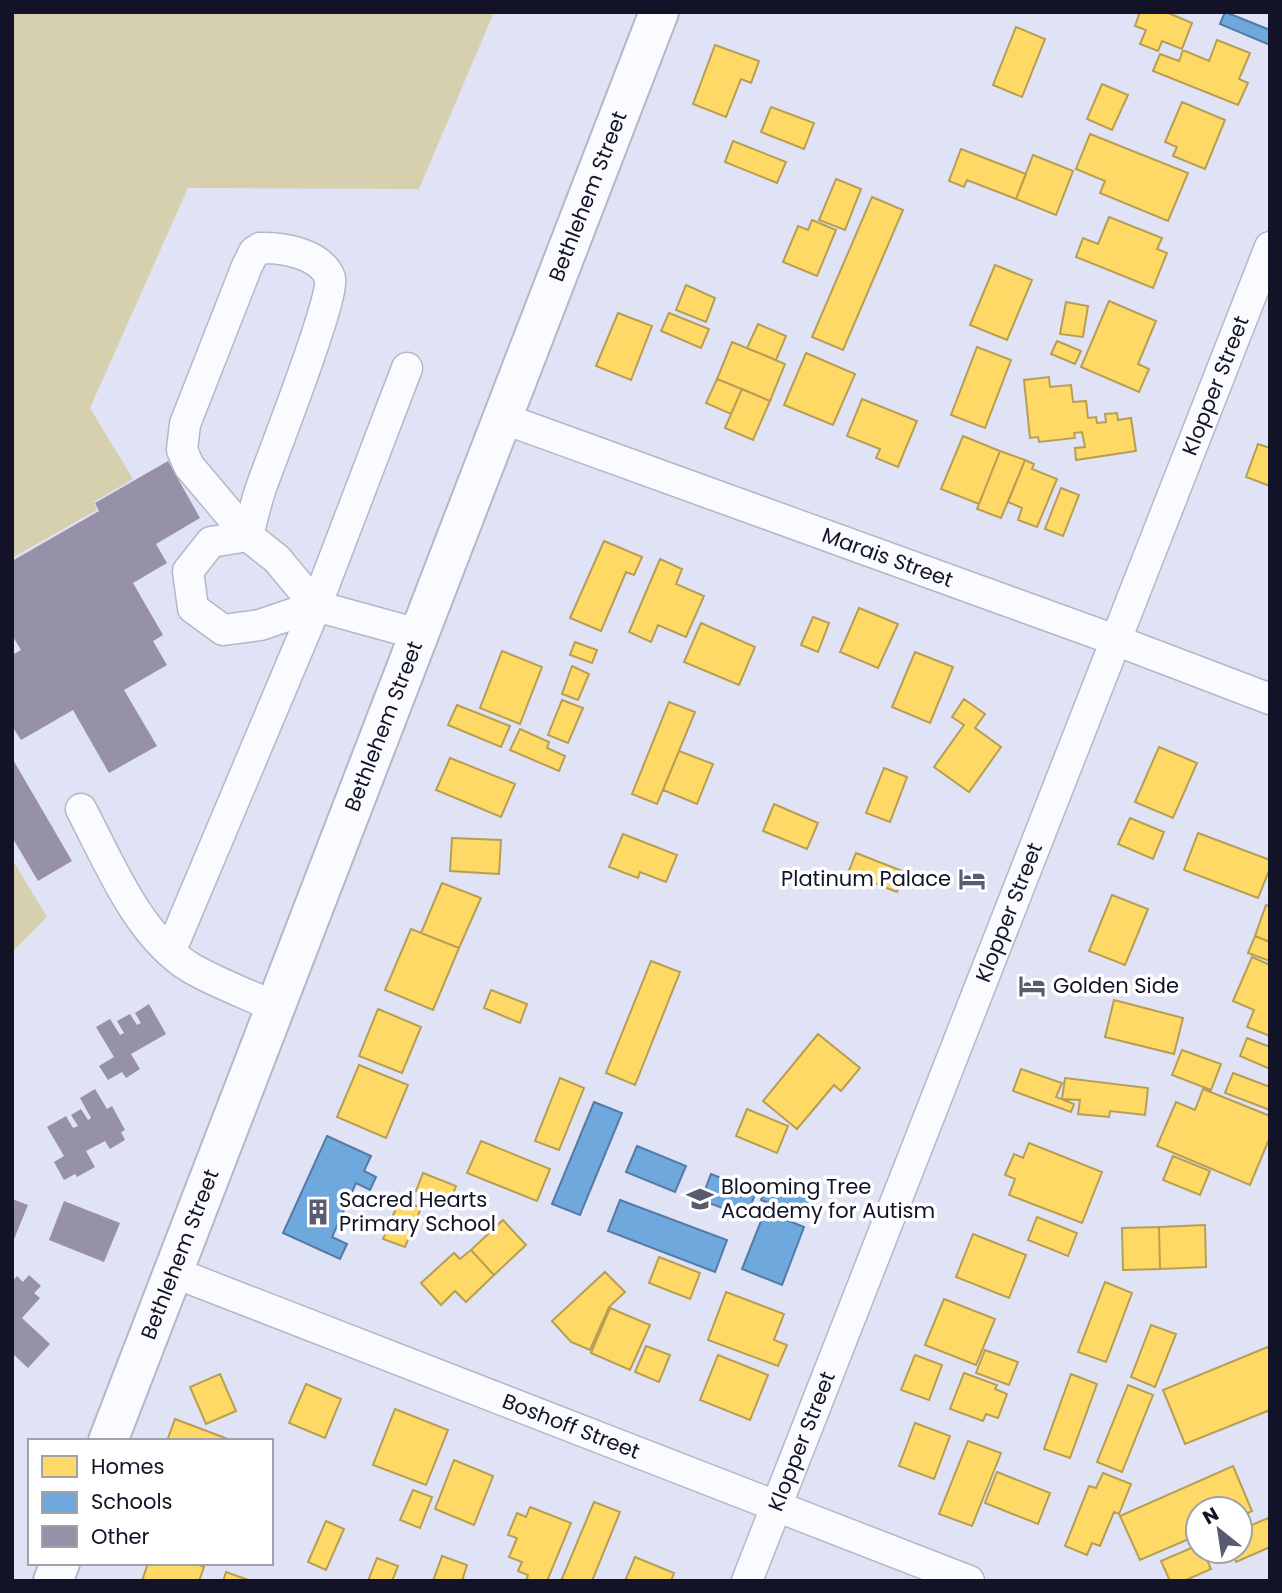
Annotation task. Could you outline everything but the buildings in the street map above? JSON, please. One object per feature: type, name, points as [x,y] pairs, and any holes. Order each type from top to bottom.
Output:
[{"type":"main road","name":"Bethlehem Street","points":[[109,1439],[659,12]]},
{"type":"street","name":"Klopper Street","points":[[747,1581],[1270,247]]},
{"type":"street","points":[[248,536],[262,486],[331,284],[326,271],[316,261],[268,248],[260,248],[254,252],[247,266],[185,425],[183,450],[189,466],[248,536],[277,559],[316,606]]},
{"type":"street","points":[[171,950],[316,606],[407,368]]},
{"type":"street","name":"Marais Street","points":[[502,418],[1115,640],[1270,699]]},
{"type":"street","points":[[248,536],[211,542],[188,571],[193,608],[223,630],[260,625],[316,606],[418,634]]},
{"type":"street","points":[[80,809],[129,901],[155,936],[190,967],[275,1007]]},
{"type":"street","name":"Boshoff Street","points":[[173,1272],[969,1581]]},
{"type":"shaded area","points":[[12,12],[494,12],[419,189],[188,188],[90,408],[133,479],[94,502],[97,510],[12,558]]},
{"type":"shaded area","points":[[12,859],[47,917],[12,952]]},
{"type":"place","name":"Platinum Palace","points":[[972,879]]},
{"type":"place","name":"Golden Side","points":[[1032,986]]},
{"type":"place","name":"Blooming Tree Academy for Autism","points":[[700,1199]]},
{"type":"place","name":"Sacred Hearts Primary School","points":[[318,1212]]}]
